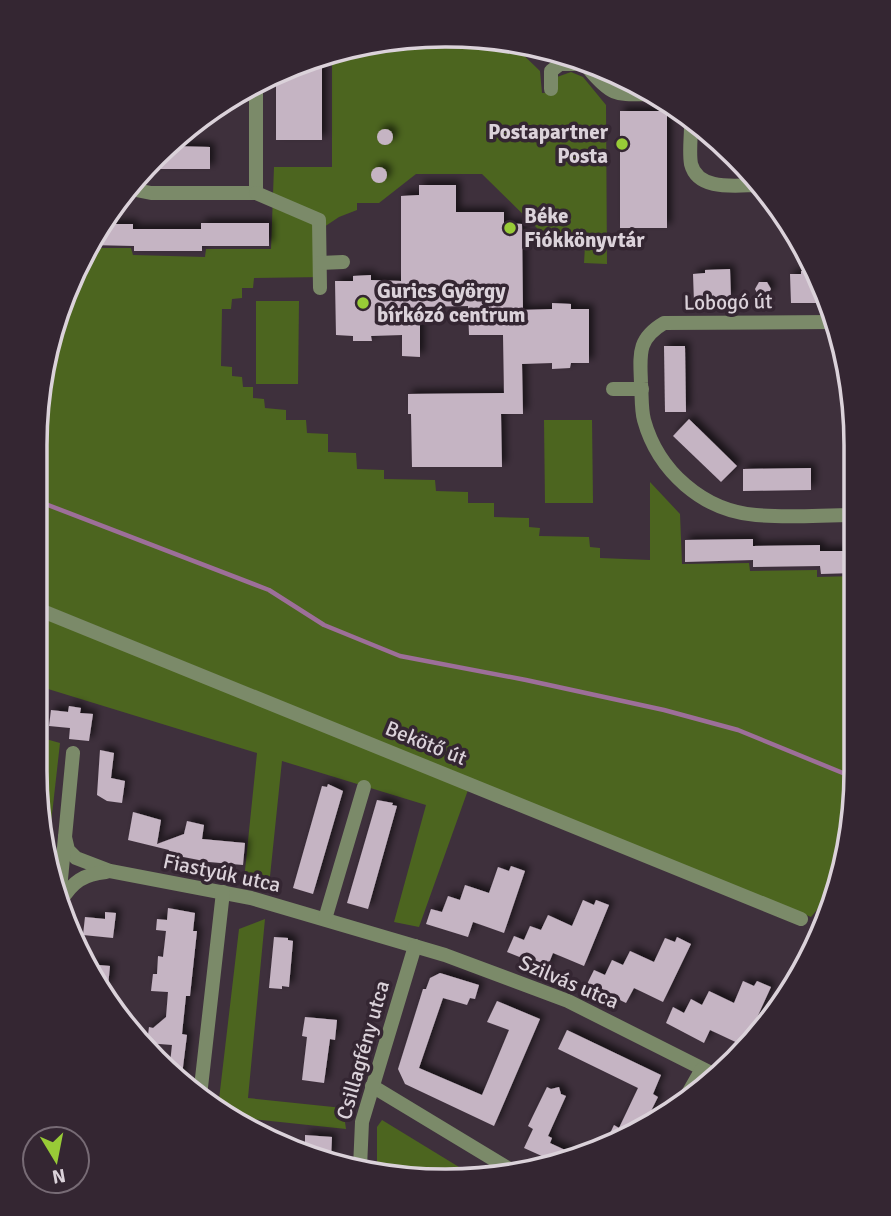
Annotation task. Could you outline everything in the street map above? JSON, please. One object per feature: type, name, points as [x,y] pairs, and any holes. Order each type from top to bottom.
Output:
[{"type":"street","points":[[551,89],[551,71],[560,64]]},
{"type":"street","points":[[595,77],[606,90],[633,94]]},
{"type":"street","points":[[256,95],[256,193]]},
{"type":"street","points":[[691,132],[691,165],[701,179],[715,185],[747,185]]},
{"type":"street","points":[[140,191],[256,193],[319,220],[320,288]]},
{"type":"street","points":[[320,263],[343,262]]},
{"type":"street","name":"Lobogó út","points":[[642,389],[642,346],[650,332],[664,323],[824,322]]},
{"type":"street","points":[[613,389],[642,389],[644,419],[658,454],[680,482],[714,504],[754,516],[844,515]]},
{"type":"street","name":"Bekötő út","points":[[47,613],[801,919]]},
{"type":"street","points":[[62,877],[72,753]]},
{"type":"street","points":[[325,919],[364,787]]},
{"type":"street","name":"Fiastyúk utca","points":[[65,837],[68,850],[76,858],[110,871],[223,892],[415,946]]},
{"type":"street","name":"Fiastyúk utca","points":[[66,892],[78,879],[92,873],[110,871]]},
{"type":"street","points":[[201,1085],[223,892]]},
{"type":"street","name":"Szilvás utca","points":[[415,946],[568,1001],[707,1071]]},
{"type":"street","name":"Csillagfény utca","points":[[360,1159],[362,1122],[415,946]]},
{"type":"street","points":[[696,1080],[702,1069]]},
{"type":"street","points":[[372,1086],[502,1164]]},
{"type":"green space","points":[[446,47],[523,55],[540,71],[542,93],[556,92],[557,77],[571,72],[583,77],[606,105],[607,264],[584,263],[585,246],[571,233],[545,236],[482,174],[416,174],[379,203],[357,203],[357,210],[324,227],[324,277],[254,278],[253,288],[242,288],[242,298],[232,299],[231,309],[222,309],[221,366],[232,367],[232,376],[242,377],[243,387],[253,387],[253,398],[264,399],[265,408],[286,410],[286,420],[306,420],[307,433],[328,434],[328,452],[356,453],[357,469],[384,470],[384,479],[435,480],[436,491],[468,492],[468,503],[494,503],[494,517],[529,518],[529,527],[540,528],[539,536],[589,537],[590,547],[600,548],[600,558],[650,560],[650,482],[680,514],[682,564],[749,563],[750,571],[817,570],[817,577],[844,576],[843,797],[830,874],[820,906],[811,917],[47,606],[47,446],[51,394],[68,317],[100,248],[131,248],[133,255],[205,257],[206,249],[271,249],[274,167],[332,167],[332,64],[368,55]]},
{"type":"green space","points":[[256,301],[299,301],[298,384],[256,384]]},
{"type":"green space","points":[[544,420],[592,420],[593,503],[545,503]]},
{"type":"green space","points":[[47,619],[468,790],[419,927],[394,922],[426,805],[282,761],[269,886],[244,880],[257,753],[47,689]]},
{"type":"green space","points":[[47,739],[60,743],[51,823]]},
{"type":"green space","points":[[265,919],[248,1098],[343,1108],[346,1129],[254,1119],[219,1098],[239,929]]},
{"type":"green space","points":[[382,1120],[461,1168],[419,1168],[377,1162],[377,1127]]},
{"type":"building","points":[[322,67],[322,140],[276,140],[276,85]]},
{"type":"building","points":[[620,111],[662,111],[667,114],[667,228],[620,228]]},
{"type":"building","points":[[385,129],[393,137],[385,145],[377,137]]},
{"type":"building","points":[[183,146],[210,147],[210,169],[159,169]]},
{"type":"building","points":[[379,167],[385,169],[385,181],[379,183],[373,181],[371,175],[373,169]]},
{"type":"building","points":[[419,185],[456,185],[456,212],[504,212],[504,223],[522,224],[523,310],[552,309],[552,303],[571,304],[571,309],[589,309],[589,363],[571,363],[570,368],[552,369],[552,363],[522,364],[523,414],[501,414],[502,467],[412,467],[408,394],[504,393],[503,335],[469,335],[468,306],[420,307],[420,357],[402,356],[402,335],[371,336],[372,341],[353,341],[353,336],[336,335],[335,281],[353,281],[353,276],[371,275],[371,280],[401,281],[401,196],[419,195]]},
{"type":"building","points":[[201,223],[269,223],[269,246],[202,246],[202,251],[134,251],[134,246],[101,245],[114,224],[133,224],[133,229],[201,229]]},
{"type":"building","points":[[730,269],[731,298],[718,299],[718,302],[694,302],[693,274],[705,273],[705,270]]},
{"type":"building","points":[[804,271],[816,303],[791,303],[790,274],[801,274]]},
{"type":"building","points":[[759,282],[767,282],[771,289],[767,296],[759,297],[755,289]]},
{"type":"building","points":[[664,346],[685,346],[686,412],[665,412]]},
{"type":"building","points":[[689,419],[737,466],[721,482],[673,436]]},
{"type":"building","points":[[811,468],[811,490],[743,491],[743,469]]},
{"type":"building","points":[[753,539],[753,546],[820,545],[820,551],[844,551],[844,573],[821,574],[820,566],[753,567],[753,560],[685,562],[685,540]]},
{"type":"building","points":[[69,706],[81,708],[80,713],[93,714],[89,741],[69,739],[70,728],[49,726],[51,710],[68,712]]},
{"type":"building","points":[[100,750],[114,753],[111,778],[125,781],[122,803],[107,801],[97,795]]},
{"type":"building","points":[[328,784],[343,791],[313,894],[293,888],[322,786],[327,787]]},
{"type":"building","points":[[377,800],[397,806],[368,909],[347,903]]},
{"type":"building","points":[[133,812],[161,820],[157,844],[184,834],[187,821],[204,825],[202,839],[245,843],[243,865],[168,854],[169,850],[128,840]]},
{"type":"building","points":[[511,866],[525,871],[504,933],[473,922],[468,937],[426,924],[431,909],[442,912],[448,896],[460,900],[465,885],[489,893],[498,867],[509,871]]},
{"type":"building","points":[[583,900],[594,905],[596,900],[609,905],[584,966],[553,953],[547,968],[507,952],[514,936],[524,940],[530,926],[541,930],[548,915],[572,926]]},
{"type":"building","points":[[168,908],[195,913],[193,931],[197,931],[190,996],[186,996],[182,1034],[187,1035],[183,1070],[171,1058],[172,1045],[156,1044],[148,1035],[149,1027],[153,1028],[166,1017],[168,992],[151,991],[153,974],[157,974],[158,956],[163,957],[166,931],[156,930],[157,919],[167,920]]},
{"type":"building","points":[[105,912],[116,913],[113,938],[83,935],[85,917],[105,919]]},
{"type":"building","points":[[274,937],[293,941],[289,987],[282,986],[282,989],[269,988]]},
{"type":"building","points":[[677,937],[691,944],[663,1002],[634,988],[626,1003],[587,984],[594,970],[605,975],[612,960],[623,965],[630,951],[654,962],[665,938],[675,942]]},
{"type":"building","points":[[98,965],[110,966],[108,982]]},
{"type":"building","points":[[440,973],[479,985],[475,999],[470,998],[467,1005],[443,998],[419,1068],[482,1095],[509,1030],[487,1022],[497,1001],[540,1019],[494,1126],[405,1084],[398,1069],[423,989],[426,989],[430,978]]},
{"type":"building","points":[[743,981],[754,986],[757,981],[771,987],[757,1019],[736,1042],[710,1030],[704,1043],[666,1023],[673,1007],[684,1013],[691,999],[702,1005],[709,991],[734,1003]]},
{"type":"building","points":[[305,1017],[337,1020],[335,1040],[330,1039],[324,1083],[302,1080],[307,1037],[302,1036]]},
{"type":"building","points":[[567,1030],[661,1075],[653,1094],[658,1097],[651,1112],[610,1133],[614,1125],[619,1128],[638,1088],[558,1049]]},
{"type":"building","points":[[547,1087],[559,1087],[561,1094],[566,1096],[548,1136],[552,1138],[550,1143],[566,1150],[543,1156],[524,1148],[533,1129],[528,1126]]},
{"type":"building","points":[[305,1135],[332,1137],[331,1152],[317,1148],[305,1143]]},
{"type":"waterway","points":[[47,505],[269,590],[324,625],[400,656],[664,710],[738,730],[844,773]]},
{"type":"place","name":"Postapartner Posta","points":[[622,144]]},
{"type":"place","name":"Béke Fiókkönyvtár","points":[[510,228]]},
{"type":"place","name":"Gurics György bírkózó centrum","points":[[363,303]]}]
